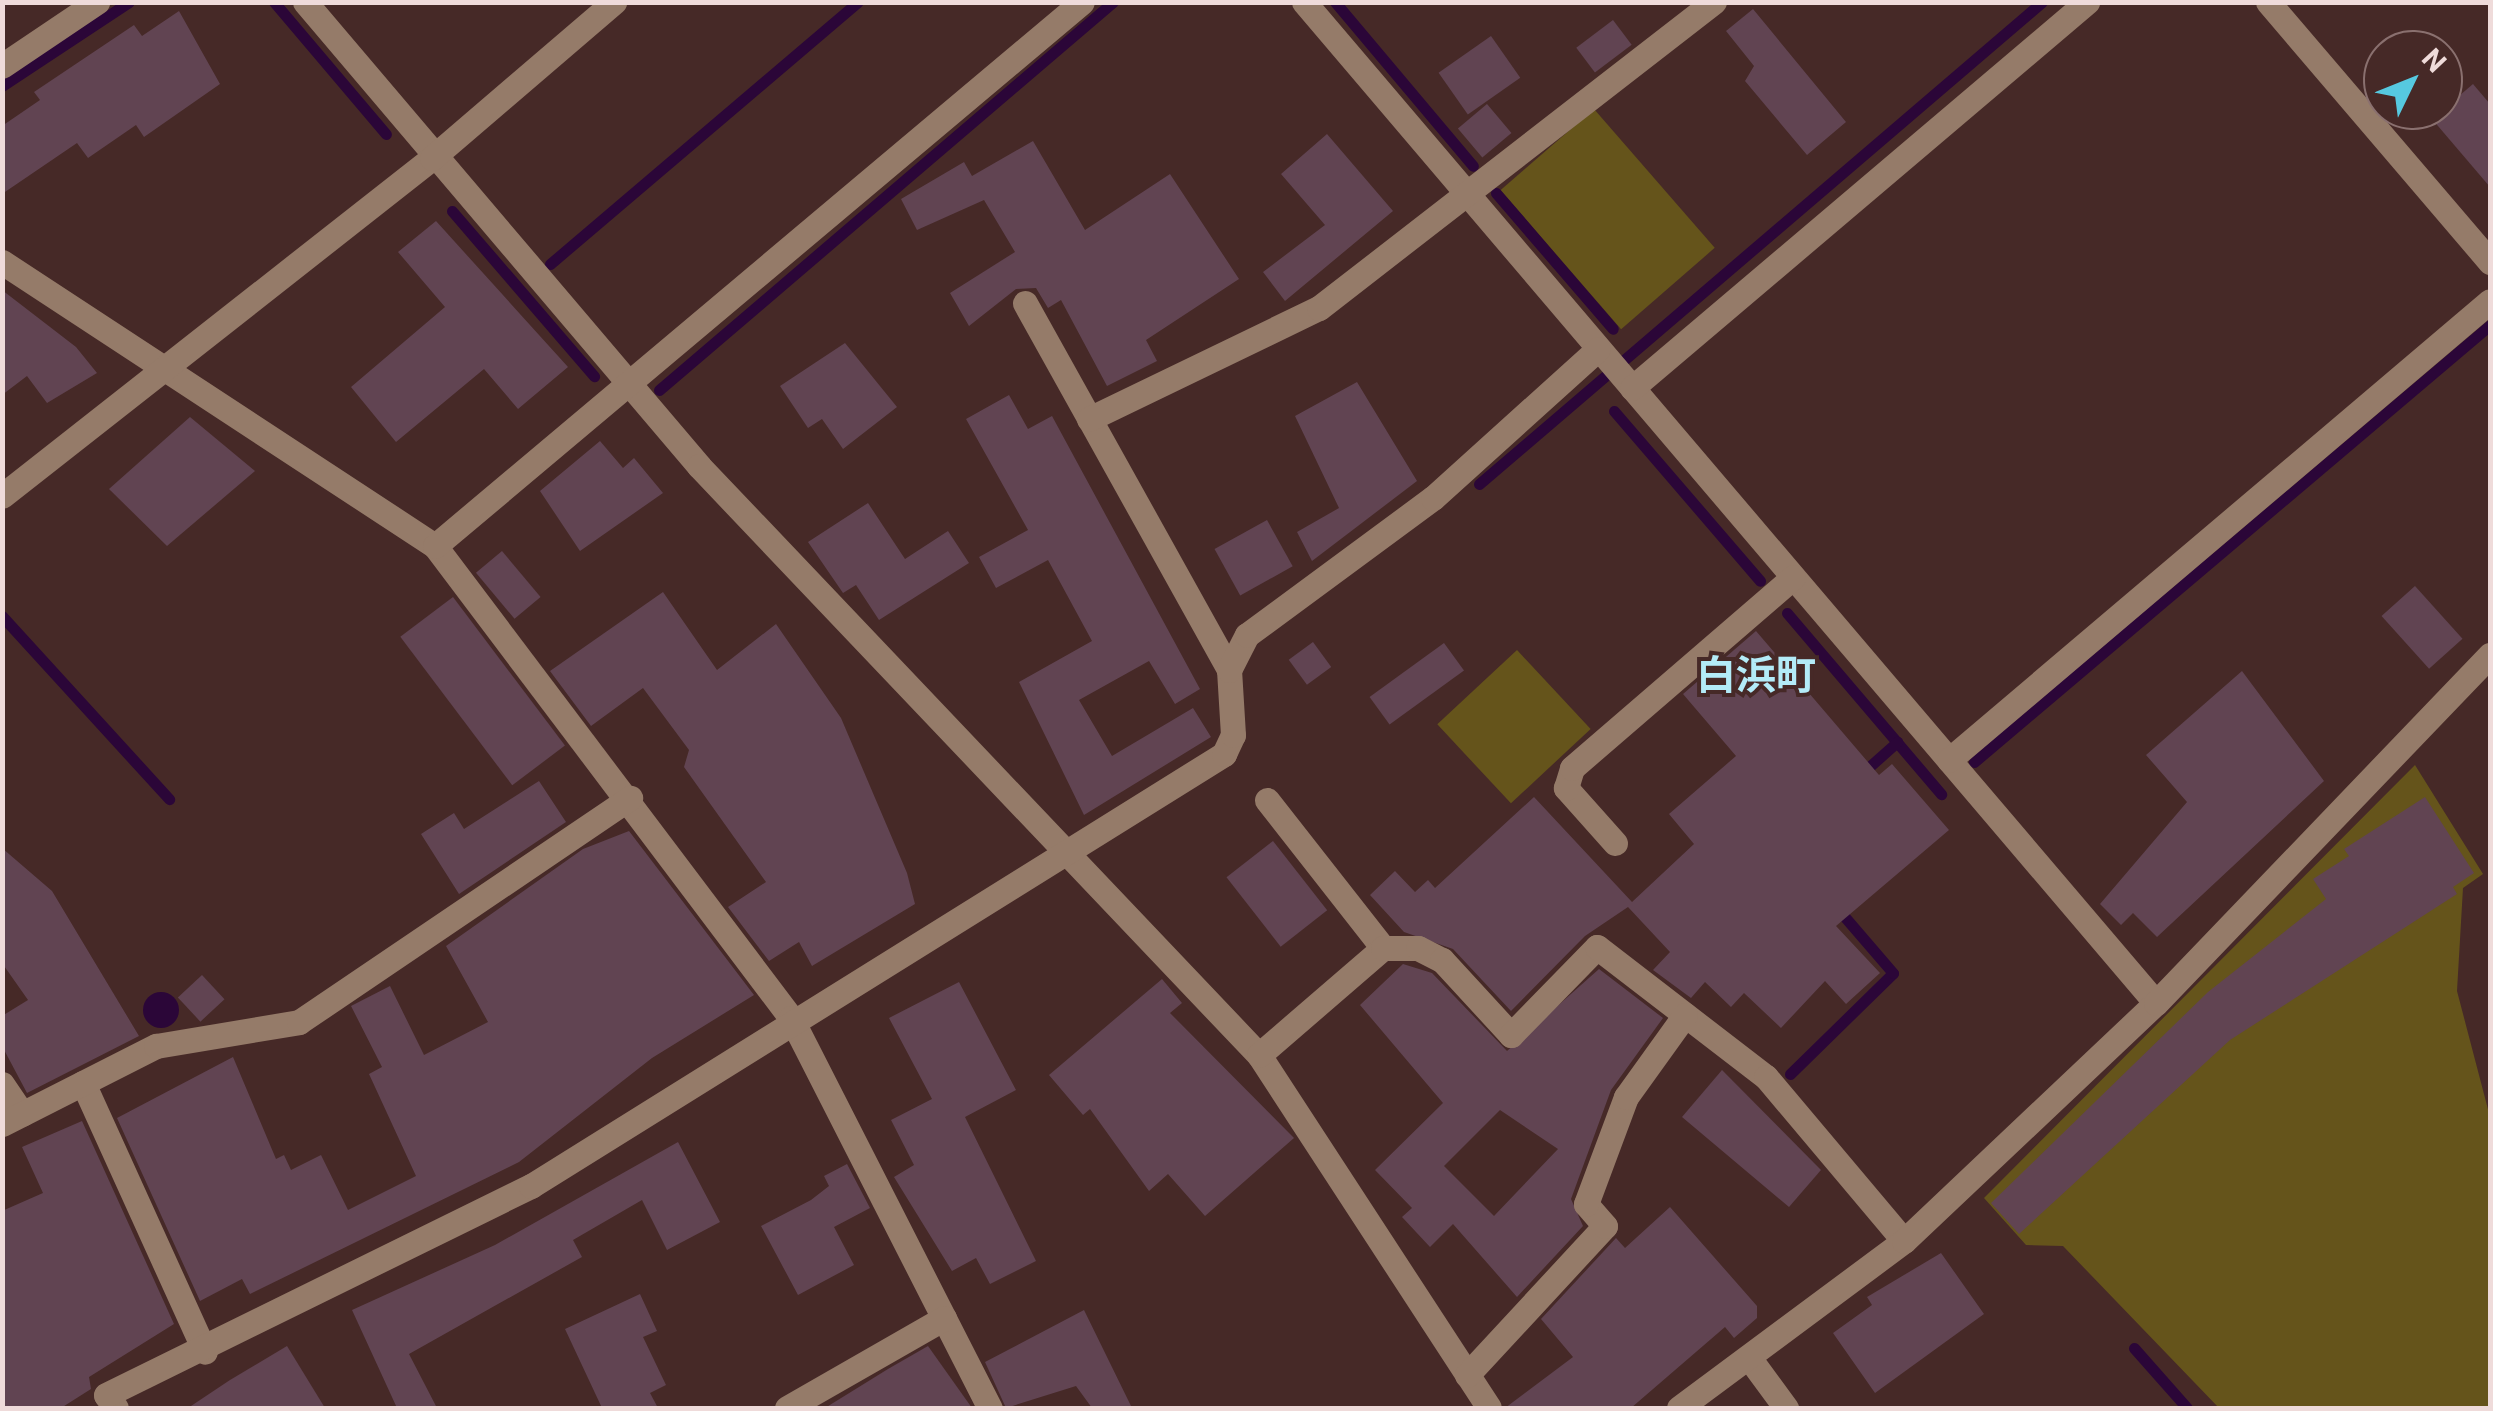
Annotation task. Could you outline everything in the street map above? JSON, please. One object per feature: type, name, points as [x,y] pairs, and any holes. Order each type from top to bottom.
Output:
[{"type":"street","points":[[2,66],[97,2]]},
{"type":"street","points":[[305,2],[432,158],[628,385],[1259,1054],[1489,1408]]},
{"type":"street","points":[[2,496],[432,158],[614,2]]},
{"type":"street","points":[[435,546],[1082,2]]},
{"type":"street","points":[[1304,2],[2156,1003]]},
{"type":"street","points":[[1089,420],[1319,308],[1714,2]]},
{"type":"street","points":[[1629,385],[2088,2]]},
{"type":"street","points":[[2268,2],[2490,262]]},
{"type":"street","points":[[2,262],[435,546],[630,798],[791,1018],[990,1408]]},
{"type":"street","points":[[1949,760],[2490,301]]},
{"type":"street","points":[[103,1404],[531,1186],[791,1018],[1073,856],[1224,754],[1233,735],[1228,670],[1025,302]]},
{"type":"street","points":[[1228,670],[1246,635],[1434,498],[1600,351]]},
{"type":"street","points":[[1615,843],[1566,788],[1572,768],[1793,578]]},
{"type":"street","points":[[1679,1408],[1750,1360],[1904,1241],[2156,1003],[2490,655]]},
{"type":"street","points":[[2,1084],[12,1119],[156,1046],[300,1022],[630,798]]},
{"type":"street","points":[[1267,800],[1383,948]]},
{"type":"street","points":[[1259,1054],[1383,948],[1418,948],[1442,960],[1511,1035],[1596,947],[1783,1094],[1904,1241]]},
{"type":"street","points":[[1468,1375],[1606,1226],[1586,1204],[1599,1168],[1626,1097],[1686,1015]]},
{"type":"street","points":[[83,1084],[205,1352]]},
{"type":"street","points":[[786,1408],[944,1318]]},
{"type":"street","points":[[1750,1360],[1786,1408]]},
{"type":"shaded area","points":[[1594,109],[1715,248],[1621,329],[1500,190]]},
{"type":"shaded area","points":[[1517,650],[1591,729],[1511,803],[1437,724]]},
{"type":"shaded area","points":[[2415,765],[2483,874],[2463,888],[2457,991],[2490,1117],[2490,1408],[2219,1408],[2063,1246],[2026,1245],[1984,1198]]},
{"type":"shaded area","points":[[161,992],[174,997],[179,1010],[174,1023],[161,1028],[148,1023],[143,1010],[148,997]]},
{"type":"building","points":[[1753,9],[1846,122],[1807,155],[1745,81],[1754,66],[1726,31]]},
{"type":"building","points":[[179,11],[220,84],[144,137],[136,125],[88,158],[77,143],[2,194],[2,126],[40,100],[34,92],[134,25],[142,36]]},
{"type":"building","points":[[1613,20],[1632,45],[1595,72],[1576,48]]},
{"type":"building","points":[[1491,36],[1520,78],[1468,114],[1439,73]]},
{"type":"building","points":[[2473,84],[2490,104],[2490,187],[2441,130],[2463,130],[2463,93]]},
{"type":"building","points":[[1487,104],[1511,133],[1482,158],[1458,128]]},
{"type":"building","points":[[1327,134],[1393,211],[1285,301],[1263,272],[1325,225],[1281,174]]},
{"type":"building","points":[[1033,141],[1085,230],[1170,174],[1239,279],[1146,340],[1157,361],[1107,386],[1061,300],[1048,308],[1036,288],[1016,289],[969,326],[950,293],[1015,252],[984,200],[917,230],[901,199],[964,162],[972,176]]},
{"type":"building","points":[[436,221],[568,367],[518,409],[484,369],[396,442],[351,387],[445,307],[398,252]]},
{"type":"building","points":[[2,290],[76,347],[97,373],[47,403],[27,376],[2,395]]},
{"type":"building","points":[[845,343],[897,407],[843,449],[822,419],[808,428],[780,386]]},
{"type":"building","points":[[1357,382],[1417,481],[1312,561],[1297,532],[1339,508],[1295,416]]},
{"type":"building","points":[[1009,395],[1028,429],[1052,416],[1200,689],[1175,704],[1149,661],[1079,700],[1112,756],[1193,708],[1211,737],[1084,815],[1019,682],[1092,641],[1048,560],[996,588],[979,557],[1028,530],[966,419]]},
{"type":"building","points":[[190,417],[255,471],[167,546],[109,489]]},
{"type":"building","points":[[600,441],[623,468],[634,458],[663,493],[580,551],[540,491]]},
{"type":"building","points":[[868,503],[905,559],[948,531],[969,563],[879,620],[856,585],[843,593],[808,542]]},
{"type":"building","points":[[1267,520],[1293,566],[1240,595],[1215,549]]},
{"type":"building","points":[[502,551],[541,597],[515,619],[476,573]]},
{"type":"building","points":[[2415,586],[2463,639],[2429,669],[2382,616]]},
{"type":"building","points":[[663,592],[717,670],[776,624],[841,718],[907,873],[915,904],[812,966],[799,942],[769,961],[728,907],[766,882],[684,767],[689,750],[643,688],[591,726],[550,671]]},
{"type":"building","points":[[453,597],[565,746],[512,785],[400,637]]},
{"type":"building","points":[[1756,631],[1879,775],[1892,764],[1949,830],[1836,926],[1880,973],[1846,1004],[1825,981],[1781,1028],[1744,993],[1731,1007],[1705,982],[1691,998],[1653,970],[1670,952],[1628,907],[1585,936],[1511,1011],[1453,949],[1404,932],[1370,895],[1395,871],[1415,892],[1428,880],[1435,888],[1534,797],[1632,902],[1694,844],[1669,814],[1736,756],[1683,694]]},
{"type":"building","points":[[1313,642],[1331,667],[1307,685],[1289,660]]},
{"type":"building","points":[[1444,643],[1464,671],[1390,725],[1370,697]]},
{"type":"building","points":[[2242,671],[2324,781],[2157,937],[2133,913],[2121,925],[2100,904],[2187,802],[2146,755]]},
{"type":"building","points":[[539,781],[566,822],[459,894],[421,834],[454,813],[464,829]]},
{"type":"building","points":[[2425,797],[2474,873],[2453,887],[2457,894],[2230,1040],[2019,1234],[1991,1203],[2208,992],[2326,899],[2313,879],[2349,856],[2344,849]]},
{"type":"building","points":[[629,831],[754,995],[652,1058],[519,1162],[250,1294],[242,1279],[200,1301],[117,1118],[233,1057],[276,1159],[284,1155],[291,1170],[321,1155],[348,1210],[416,1176],[369,1074],[382,1067],[351,1006],[390,986],[424,1055],[488,1022],[446,946],[583,849]]},
{"type":"building","points":[[1273,841],[1327,910],[1281,947],[1227,877]]},
{"type":"building","points":[[2,848],[52,891],[139,1036],[27,1093],[2,1046],[2,1016],[28,1000],[2,963]]},
{"type":"building","points":[[1403,964],[1432,973],[1507,1051],[1599,969],[1663,1018],[1611,1090],[1571,1199],[1583,1226],[1517,1297],[1453,1224],[1430,1247],[1402,1217],[1412,1208],[1375,1170],[1443,1103],[1360,1005]],"holes":[[[1500,1110],[1558,1149],[1494,1216],[1444,1166]]]},
{"type":"building","points":[[202,975],[225,999],[200,1022],[178,998]]},
{"type":"building","points":[[1162,979],[1182,1003],[1170,1013],[1294,1138],[1205,1216],[1168,1174],[1149,1191],[1090,1109],[1083,1115],[1049,1075]]},
{"type":"building","points":[[959,982],[1016,1090],[965,1117],[1036,1261],[990,1284],[976,1258],[952,1271],[894,1177],[914,1165],[891,1120],[932,1099],[889,1018]]},
{"type":"building","points":[[1722,1070],[1821,1170],[1789,1207],[1682,1117]]},
{"type":"building","points":[[82,1121],[174,1324],[89,1377],[91,1389],[61,1408],[2,1408],[2,1211],[43,1193],[22,1147]]},
{"type":"building","points":[[678,1142],[720,1222],[667,1250],[642,1200],[573,1240],[582,1257],[409,1354],[437,1408],[397,1408],[352,1310],[495,1245]]},
{"type":"building","points":[[847,1164],[870,1208],[834,1227],[854,1265],[798,1295],[761,1226],[811,1200],[829,1186],[824,1176]]},
{"type":"building","points":[[1670,1207],[1757,1306],[1757,1318],[1734,1338],[1725,1327],[1631,1408],[1505,1408],[1573,1357],[1541,1319],[1616,1238],[1625,1248]]},
{"type":"building","points":[[1941,1253],[1984,1314],[1875,1393],[1833,1333],[1872,1305],[1867,1297]]},
{"type":"building","points":[[640,1294],[657,1331],[643,1337],[666,1385],[650,1393],[658,1408],[602,1408],[565,1329]]},
{"type":"building","points":[[1084,1310],[1132,1408],[1092,1408],[1076,1386],[1006,1408],[985,1362]]},
{"type":"building","points":[[287,1346],[325,1408],[188,1408],[230,1380]]},
{"type":"building","points":[[928,1346],[972,1408],[825,1408],[888,1369]]},
{"type":"waterway","points":[[2,86],[129,2]]},
{"type":"waterway","points":[[274,2],[386,134]]},
{"type":"waterway","points":[[550,264],[858,2]]},
{"type":"waterway","points":[[659,390],[1113,2]]},
{"type":"waterway","points":[[1335,2],[1473,166]]},
{"type":"waterway","points":[[1479,484],[2042,2]]},
{"type":"waterway","points":[[1496,193],[1613,329]]},
{"type":"waterway","points":[[452,211],[594,376]]},
{"type":"waterway","points":[[1974,762],[2490,325]]},
{"type":"waterway","points":[[1614,411],[1760,581]]},
{"type":"waterway","points":[[1787,613],[1941,794]]},
{"type":"waterway","points":[[2,616],[169,799]]},
{"type":"waterway","points":[[1860,775],[1897,742]]},
{"type":"waterway","points":[[1790,1074],[1893,973],[1837,908]]},
{"type":"waterway","points":[[2134,1348],[2187,1408]]},
{"type":"district","name":"白浜町","points":[[1756,676]]}]
